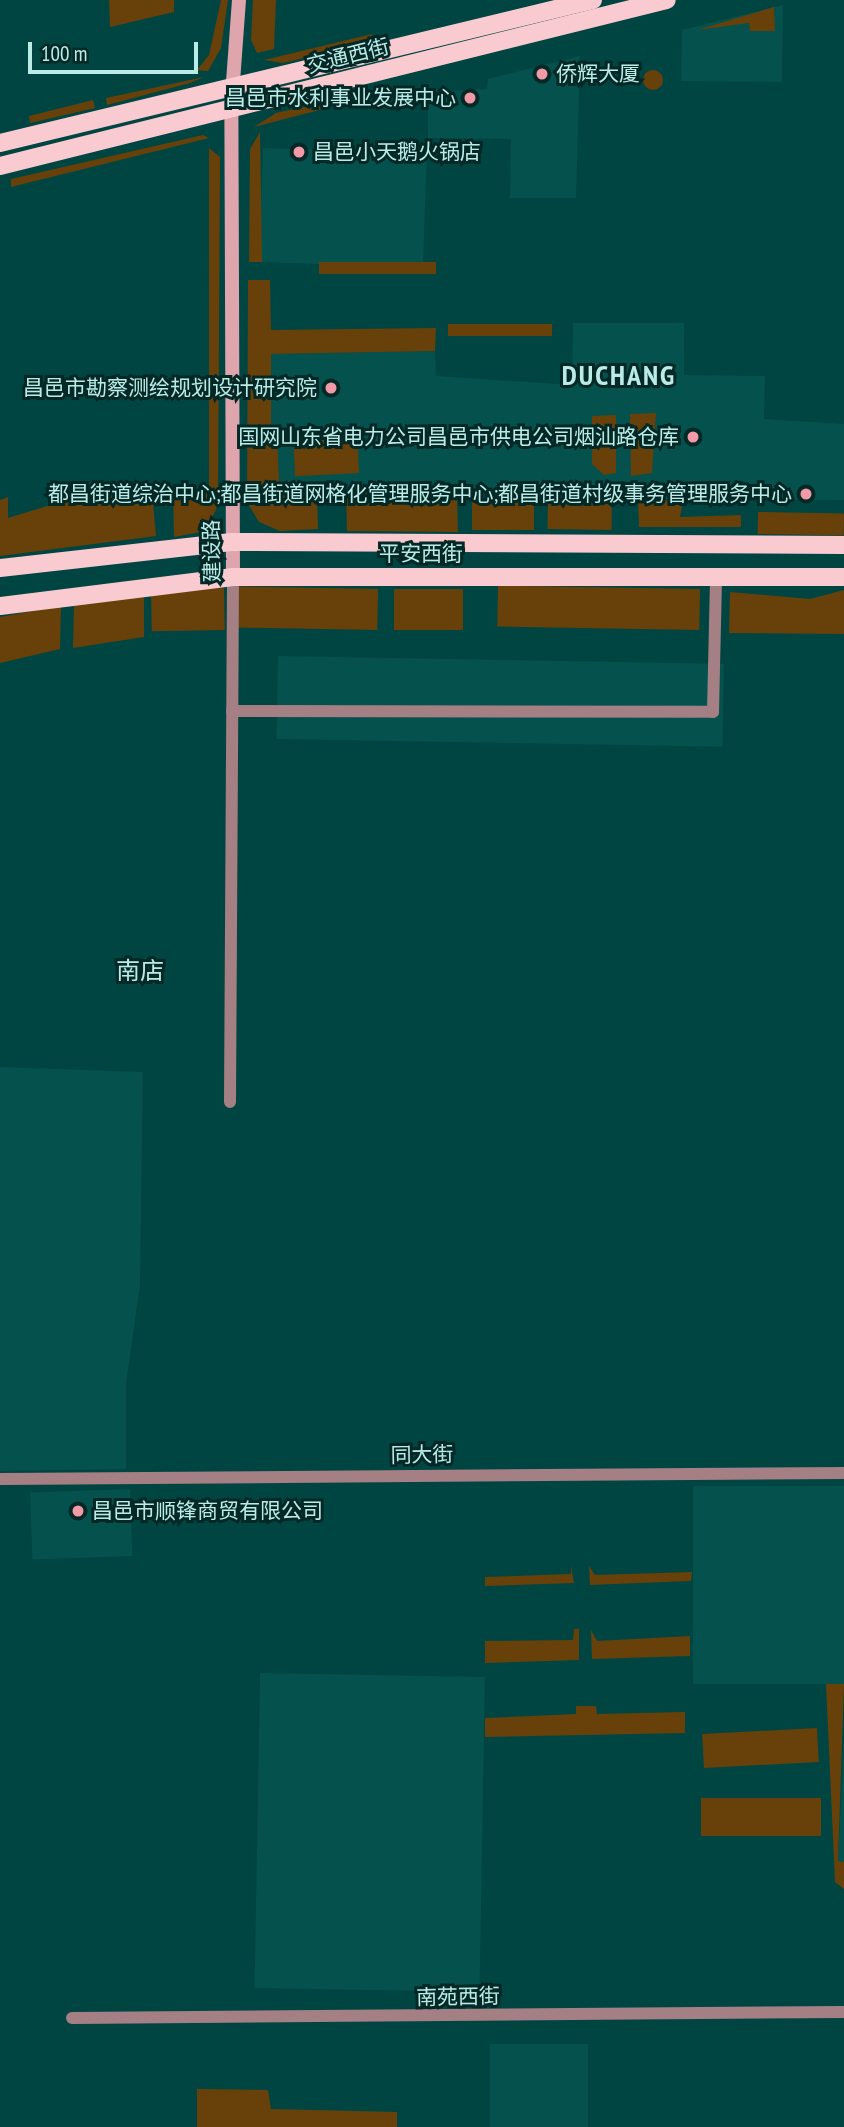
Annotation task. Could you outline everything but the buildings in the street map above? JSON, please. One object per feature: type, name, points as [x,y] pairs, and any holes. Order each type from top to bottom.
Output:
[{"type":"main road","name":"交通西街","points":[[0,143],[593,0]]},
{"type":"main road","name":"交通西街","points":[[0,166],[667,0]]},
{"type":"main road","name":"平安西街","points":[[0,568],[232,542],[844,545]]},
{"type":"main road","name":"平安西街","points":[[0,606],[233,577],[716,580],[844,577]]},
{"type":"street","name":"建设路","points":[[230,1102],[233,577],[231,108],[237,86],[239,0]]},
{"type":"street","points":[[232,711],[713,712],[716,580]]},
{"type":"street","name":"同大街","points":[[0,1479],[844,1473]]},
{"type":"street","name":"南苑西街","points":[[72,2018],[844,2012]]},
{"type":"shaded area","points":[[109,0],[174,0],[174,12],[110,27]]},
{"type":"shaded area","points":[[221,0],[228,0],[221,48],[208,71],[197,70],[209,55]]},
{"type":"shaded area","points":[[253,0],[276,0],[274,49],[257,53],[251,40]]},
{"type":"shaded area","points":[[783,5],[782,82],[681,81],[682,30]]},
{"type":"shaded area","points":[[774,7],[775,31],[750,31],[749,23],[697,30]]},
{"type":"shaded area","points":[[372,34],[374,41],[283,63],[264,60]]},
{"type":"shaded area","points":[[580,56],[576,198],[510,198],[511,139],[428,138],[428,92],[487,89],[488,79]]},
{"type":"shaded area","points":[[653,70],[660,73],[663,80],[660,87],[653,90],[646,87],[643,80],[646,73]]},
{"type":"shaded area","points":[[204,77],[190,83],[107,105],[106,98]]},
{"type":"shaded area","points":[[93,100],[95,108],[30,123],[29,116]]},
{"type":"shaded area","points":[[326,102],[327,108],[254,127],[276,113]]},
{"type":"shaded area","points":[[260,132],[262,262],[249,262],[250,149]]},
{"type":"shaded area","points":[[203,135],[209,138],[11,187],[11,179]]},
{"type":"shaded area","points":[[209,148],[220,157],[218,505],[206,531],[174,537],[173,490],[209,488]]},
{"type":"shaded area","points":[[263,148],[427,154],[423,268],[259,262]]},
{"type":"shaded area","points":[[319,262],[436,262],[436,274],[319,274]]},
{"type":"shaded area","points":[[248,280],[270,280],[271,330],[436,328],[435,351],[271,354],[271,433],[277,434],[279,483],[311,484],[303,497],[317,498],[318,529],[280,531],[259,522],[247,502]]},
{"type":"shaded area","points":[[573,323],[684,323],[684,375],[765,376],[764,419],[844,424],[844,500],[472,499],[434,498],[434,490],[271,491],[271,354],[435,351],[436,376],[572,385]]},
{"type":"shaded area","points":[[448,324],[552,324],[552,336],[448,336]]},
{"type":"shaded area","points":[[656,413],[652,473],[631,476],[630,414]]},
{"type":"shaded area","points":[[616,415],[616,473],[604,475],[592,464],[592,416]]},
{"type":"shaded area","points":[[357,434],[359,473],[295,476],[293,437]]},
{"type":"shaded area","points":[[346,490],[434,490],[434,498],[457,499],[458,532],[347,531]]},
{"type":"shaded area","points":[[152,491],[156,536],[0,556],[0,500],[8,497],[8,518],[67,500]]},
{"type":"shaded area","points":[[472,499],[534,499],[534,530],[472,530]]},
{"type":"shaded area","points":[[548,499],[612,500],[611,530],[547,529]]},
{"type":"shaded area","points":[[638,500],[683,500],[680,517],[741,515],[741,527],[639,527]]},
{"type":"shaded area","points":[[758,512],[844,514],[844,535],[758,534]]},
{"type":"shaded area","points":[[498,585],[700,589],[699,630],[497,626]]},
{"type":"shaded area","points":[[239,587],[378,589],[377,630],[238,628]]},
{"type":"shaded area","points":[[224,588],[225,630],[152,631],[151,589]]},
{"type":"shaded area","points":[[394,589],[463,589],[463,630],[394,630]]},
{"type":"shaded area","points":[[844,590],[844,634],[729,633],[730,592],[810,599]]},
{"type":"shaded area","points":[[144,596],[144,637],[73,648],[74,604]]},
{"type":"shaded area","points":[[61,606],[60,649],[0,663],[0,617]]},
{"type":"shaded area","points":[[278,656],[724,664],[722,747],[277,739]]},
{"type":"shaded area","points":[[0,1067],[143,1072],[140,1285],[126,1384],[126,1469],[0,1471]]},
{"type":"shaded area","points":[[693,1486],[844,1486],[844,1684],[693,1684]]},
{"type":"shaded area","points":[[130,1489],[132,1556],[32,1559],[30,1492]]},
{"type":"shaded area","points":[[571,1565],[574,1583],[485,1586],[485,1577],[571,1574]]},
{"type":"shaded area","points":[[589,1566],[595,1575],[692,1572],[691,1581],[590,1585]]},
{"type":"shaded area","points":[[574,1629],[579,1629],[579,1660],[485,1663],[485,1641],[573,1640]]},
{"type":"shaded area","points":[[591,1630],[597,1641],[690,1636],[690,1656],[592,1659]]},
{"type":"shaded area","points":[[260,1673],[485,1677],[480,1992],[255,1988]]},
{"type":"shaded area","points":[[826,1684],[844,1684],[838,1861],[844,1862],[844,1889],[835,1882]]},
{"type":"shaded area","points":[[576,1706],[596,1706],[597,1714],[685,1712],[685,1733],[485,1737],[485,1718],[576,1714]]},
{"type":"shaded area","points":[[817,1728],[819,1762],[704,1768],[702,1734]]},
{"type":"shaded area","points":[[844,1737],[844,1862],[838,1862]]},
{"type":"shaded area","points":[[701,1798],[821,1798],[821,1836],[701,1836]]},
{"type":"shaded area","points":[[490,2044],[588,2044],[588,2127],[490,2127]]},
{"type":"shaded area","points":[[197,2089],[268,2090],[271,2109],[397,2112],[397,2127],[197,2127]]},
{"type":"place","name":"侨辉大厦","points":[[542,74]]},
{"type":"place","name":"昌邑市水利事业发展中心","points":[[470,98]]},
{"type":"place","name":"昌邑小天鹅火锅店","points":[[299,152]]},
{"type":"place","name":"昌邑市勘察测绘规划设计研究院","points":[[331,388]]},
{"type":"place","name":"国网山东省电力公司昌邑市供电公司烟汕路仓库","points":[[693,437]]},
{"type":"place","name":"都昌街道综治中心;都昌街道网格化管理服务中心;都昌街道村级事务管理服务中心","points":[[806,494]]},
{"type":"place","name":"昌邑市顺锋商贸有限公司","points":[[78,1511]]},
{"type":"district","name":"DUCHANG","points":[[619,375]]},
{"type":"district","name":"南店","points":[[140,971]]}]
